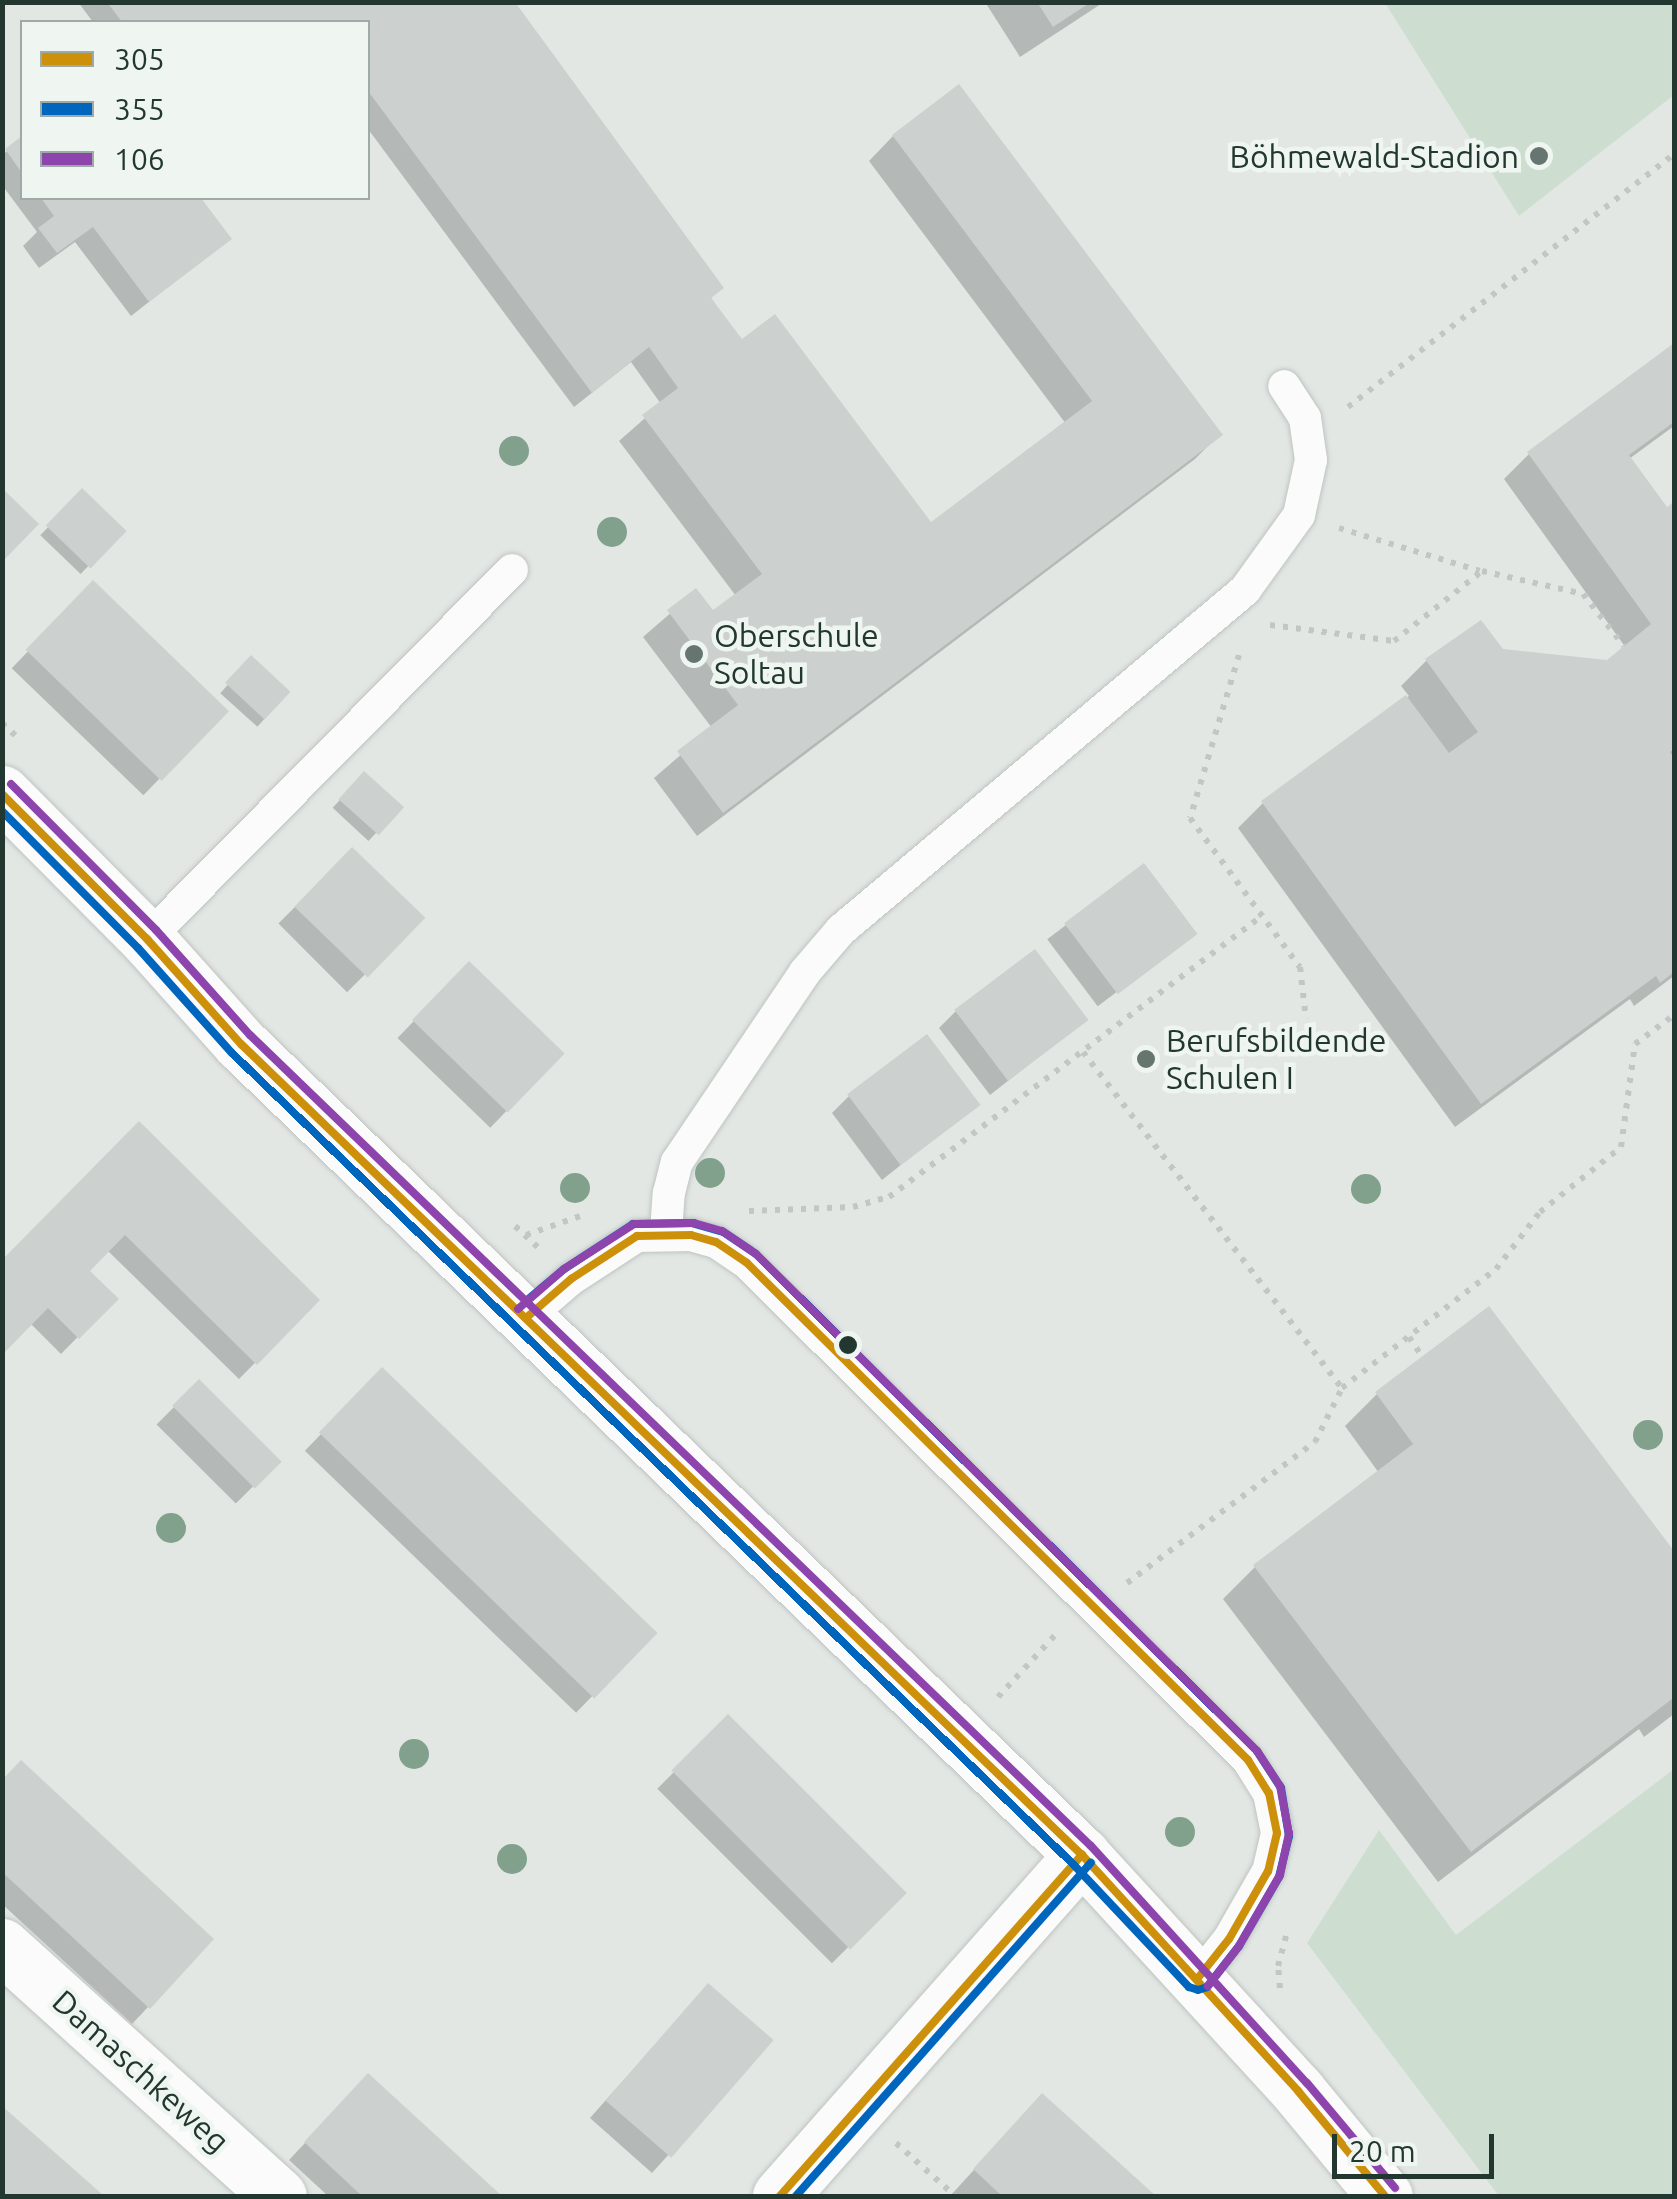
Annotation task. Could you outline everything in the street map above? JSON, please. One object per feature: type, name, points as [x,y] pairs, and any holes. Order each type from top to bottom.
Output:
[{"type":"main road","points":[[2,793],[147,938],[242,1044],[1082,1856],[1198,1978],[1386,2196]]},
{"type":"main road","points":[[780,2196],[1082,1856]]},
{"type":"main road","name":"Damaschkeweg","points":[[2,1946],[278,2196]]},
{"type":"lane","points":[[666,1232],[669,1193],[677,1162],[805,972],[841,930],[1240,613],[1245,590],[1299,515],[1311,460],[1305,418],[1284,386]]},
{"type":"lane","points":[[147,938],[512,570]]},
{"type":"lane","points":[[526,1318],[618,1246],[638,1236],[666,1232],[716,1242],[747,1262],[1248,1760],[1269,1793],[1277,1833],[1268,1871],[1230,1939],[1198,1978]]},
{"type":"path","points":[[1308,439],[1436,334],[1674,154]]},
{"type":"path","points":[[1299,515],[1482,571],[1583,594],[1624,646]]},
{"type":"path","points":[[1306,1020],[1300,967],[1190,818],[1240,613],[1394,640],[1482,571]]},
{"type":"path","points":[[748,1211],[853,1207],[889,1197],[1260,917]]},
{"type":"path","points":[[959,1737],[1087,1600],[1130,1582],[1314,1442],[1342,1388],[1496,1269],[1540,1212],[1620,1147],[1635,1044],[1674,1015]]},
{"type":"path","points":[[1083,1052],[1342,1388]]},
{"type":"path","points":[[1409,1336],[1422,1356]]},
{"type":"path","points":[[857,2109],[956,2196]]},
{"type":"green space","name":"Böhmewald-Stadion","points":[[1385,3],[1674,3],[1674,95],[1519,216]]},
{"type":"green space","points":[[1674,1769],[1674,2196],[1499,2196],[1307,1943],[1379,1830],[1456,1935]]},
{"type":"building","points":[[107,2],[515,2],[724,288],[711,298],[742,339],[775,314],[931,522],[1092,401],[892,135],[959,84],[1223,435],[723,813],[677,751],[738,705],[667,610],[696,588],[713,610],[762,574],[642,415],[678,388],[649,347],[592,393],[370,94],[370,20],[120,20]]},
{"type":"building","points":[[1037,2],[1091,2],[1053,27]]},
{"type":"building","points":[[20,138],[20,170],[5,149]]},
{"type":"building","points":[[42,200],[203,200],[232,239],[149,302],[93,227],[57,253],[38,228],[54,216]]},
{"type":"building","points":[[1674,343],[1674,422],[1629,455],[1667,507],[1674,502],[1674,749],[1670,752],[1674,759],[1674,972],[1660,983],[1656,976],[1481,1104],[1261,801],[1406,695],[1449,753],[1478,732],[1425,659],[1481,620],[1503,649],[1607,660],[1651,624],[1527,452]]},
{"type":"building","points":[[2,488],[39,524],[2,562]]},
{"type":"building","points":[[82,488],[127,531],[90,568],[46,525]]},
{"type":"building","points":[[93,580],[229,711],[162,781],[26,650]]},
{"type":"building","points":[[251,655],[290,692],[265,720],[225,683]]},
{"type":"building","points":[[364,771],[404,807],[379,835],[339,799]]},
{"type":"building","points":[[352,847],[425,918],[368,978],[294,907]]},
{"type":"building","points":[[1144,863],[1198,934],[1118,994],[1064,923]]},
{"type":"building","points":[[1035,949],[1089,1020],[1008,1081],[954,1010]]},
{"type":"building","points":[[469,961],[565,1053],[508,1112],[412,1020]]},
{"type":"building","points":[[927,1034],[981,1105],[901,1165],[847,1094]]},
{"type":"building","points":[[139,1121],[320,1300],[257,1365],[125,1235],[90,1271],[119,1299],[79,1339],[48,1308],[2,1355],[2,1260]]},
{"type":"building","points":[[1489,1306],[1674,1551],[1674,1702],[1672,1699],[1471,1852],[1253,1565],[1413,1444],[1375,1392]]},
{"type":"building","points":[[382,1367],[658,1633],[594,1699],[319,1432]]},
{"type":"building","points":[[199,1379],[282,1462],[255,1489],[172,1406]]},
{"type":"building","points":[[728,1714],[907,1893],[850,1949],[671,1771]]},
{"type":"building","points":[[21,1760],[214,1939],[150,2009],[2,1872],[2,1780]]},
{"type":"building","points":[[708,1983],[774,2040],[671,2158],[606,2101]]},
{"type":"building","points":[[368,2073],[502,2196],[362,2196],[304,2142]]},
{"type":"building","points":[[1042,2093],[1156,2196],[1002,2196],[973,2169]]},
{"type":"building","points":[[2,2106],[77,2172],[104,2196],[2,2196]]},
{"type":"transit line","name":"106","points":[[11,784],[156,930],[250,1035],[1091,1846],[1307,2083],[1395,2188]]},
{"type":"transit line","name":"305","points":[[2,794],[147,939],[241,1044],[1082,1855],[1298,2091],[1385,2196]]},
{"type":"transit line","name":"355","points":[[2,811],[138,948],[232,1053],[1073,1864],[1189,1987],[1207,1987],[1239,1946],[1279,1877],[1289,1836],[1281,1788],[1257,1751],[756,1254],[723,1232],[692,1223],[633,1224],[564,1269],[526,1301]]},
{"type":"transit line","name":"106","points":[[518,1309],[564,1269],[634,1224],[694,1223],[722,1231],[756,1254],[1257,1751],[1280,1786],[1289,1833],[1280,1875],[1239,1946],[1208,1986]]},
{"type":"transit line","name":"305","points":[[526,1318],[571,1279],[637,1236],[691,1235],[716,1242],[747,1263],[1248,1760],[1269,1793],[1277,1833],[1268,1871],[1229,1939],[1198,1978]]},
{"type":"transit line","name":"305","points":[[780,2196],[1082,1855]]},
{"type":"transit line","name":"355","points":[[796,2196],[1091,1863]]},
{"type":"place","name":"Böhmewald-Stadion","points":[[1539,156]]},
{"type":"place","name":"Oberschule Soltau","points":[[694,654]]},
{"type":"place","name":"Berufsbildende Schulen I","points":[[1146,1059]]}]
